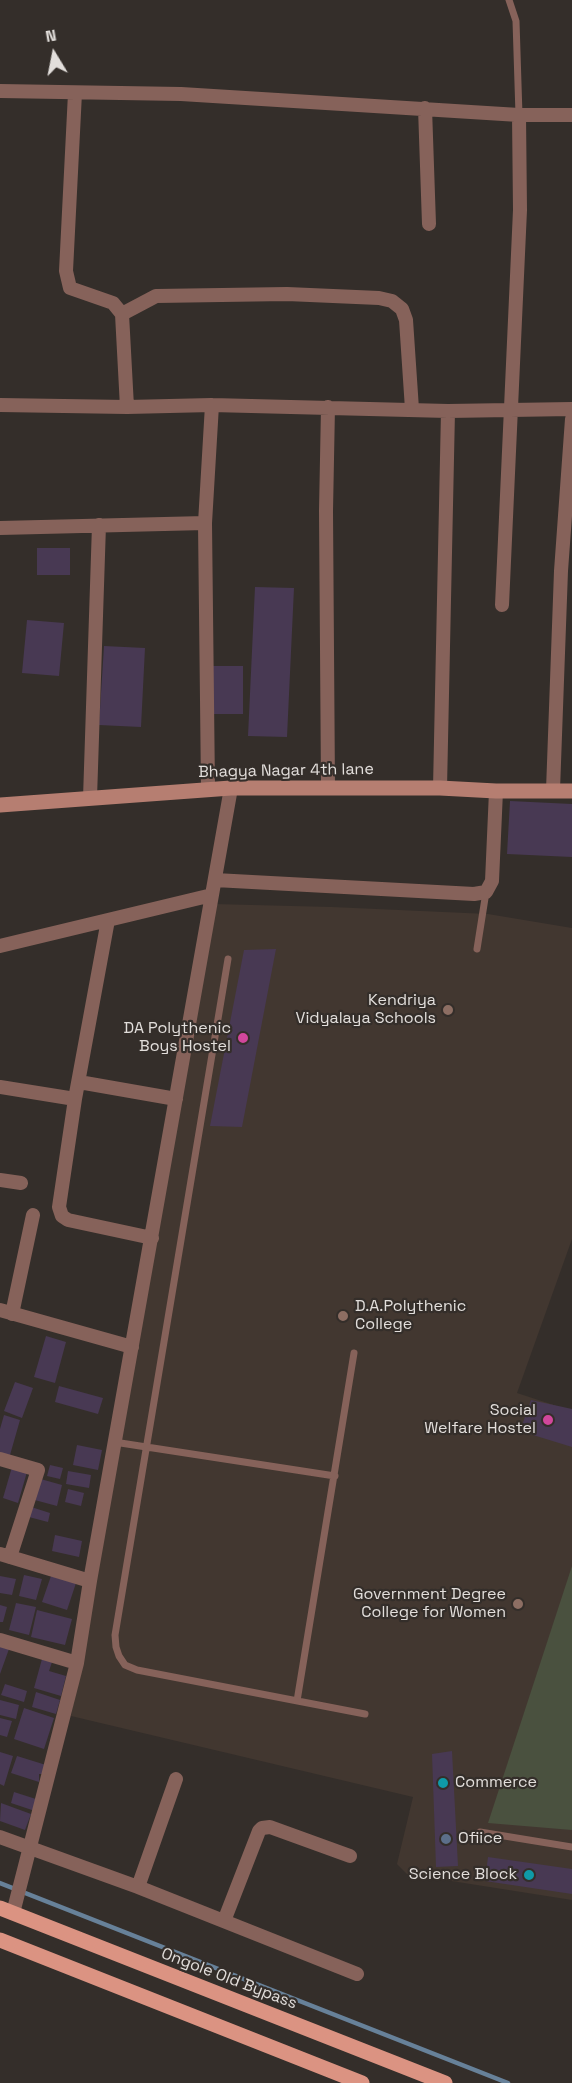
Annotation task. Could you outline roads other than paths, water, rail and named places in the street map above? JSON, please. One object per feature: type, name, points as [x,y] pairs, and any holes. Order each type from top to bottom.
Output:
[{"type":"main road","name":"Bhagya Nagar 4th lane","points":[[0,805],[231,788],[572,790]]},
{"type":"main road","name":"Ongole Old Bypass","points":[[6,1911],[445,2083]]},
{"type":"main road","points":[[0,1940],[362,2083]]},
{"type":"street","points":[[0,91],[181,94],[519,115],[572,115]]},
{"type":"street","points":[[75,93],[66,271],[70,288],[113,303],[122,314],[127,407]]},
{"type":"street","points":[[425,108],[429,224]]},
{"type":"street","points":[[502,605],[520,210],[519,115]]},
{"type":"street","points":[[122,314],[156,297],[287,294],[380,298],[392,301],[402,309],[406,321],[412,409]]},
{"type":"street","points":[[0,405],[127,407],[212,405],[448,411],[572,409]]},
{"type":"street","points":[[208,789],[205,523],[212,405]]},
{"type":"street","points":[[328,407],[326,511],[328,788]]},
{"type":"street","points":[[440,788],[448,411]]},
{"type":"street","points":[[553,790],[561,572],[572,419]]},
{"type":"street","points":[[0,528],[205,523]]},
{"type":"street","points":[[90,798],[99,525]]},
{"type":"street","points":[[6,1911],[30,1848],[77,1663],[114,1442],[231,788]]},
{"type":"street","points":[[215,880],[474,894],[486,892],[492,881],[496,791]]},
{"type":"street","points":[[0,946],[213,895]]},
{"type":"street","points":[[108,920],[75,1099],[59,1207],[60,1212],[68,1220],[152,1238]]},
{"type":"street","points":[[79,1082],[177,1099]]},
{"type":"street","points":[[0,1087],[75,1099]]},
{"type":"street","points":[[0,1180],[21,1183]]},
{"type":"street","points":[[33,1215],[6,1312],[132,1347]]},
{"type":"street","points":[[0,1459],[38,1470],[5,1555],[90,1581]]},
{"type":"street","points":[[0,1640],[77,1663]]},
{"type":"street","points":[[138,1887],[176,1779]]},
{"type":"street","points":[[224,1921],[262,1828],[270,1827],[350,1856]]},
{"type":"street","points":[[0,1837],[138,1887],[357,1974]]},
{"type":"lane","points":[[509,0],[516,21],[519,115]]},
{"type":"lane","points":[[477,949],[486,892]]},
{"type":"lane","points":[[228,959],[115,1635],[119,1656],[125,1665],[137,1670],[365,1714]]},
{"type":"lane","points":[[297,1701],[354,1353]]},
{"type":"lane","points":[[114,1442],[335,1476]]},
{"type":"lane","points":[[480,1832],[572,1847]]},
{"type":"waterway","points":[[0,1883],[508,2083]]},
{"type":"place","name":"Kendriya Vidyalaya Schools","points":[[448,1010]]},
{"type":"place","name":"DA Polythenic Boys Hostel","points":[[243,1038]]},
{"type":"place","name":"D.A.Polythenic College","points":[[343,1316]]},
{"type":"place","name":"Social Welfare Hostel","points":[[548,1420]]},
{"type":"place","name":"Government Degree College for Women","points":[[518,1604]]},
{"type":"place","name":"Commerce","points":[[443,1783]]},
{"type":"place","name":"Ofiice","points":[[446,1839]]},
{"type":"place","name":"Science Block","points":[[529,1875]]}]
